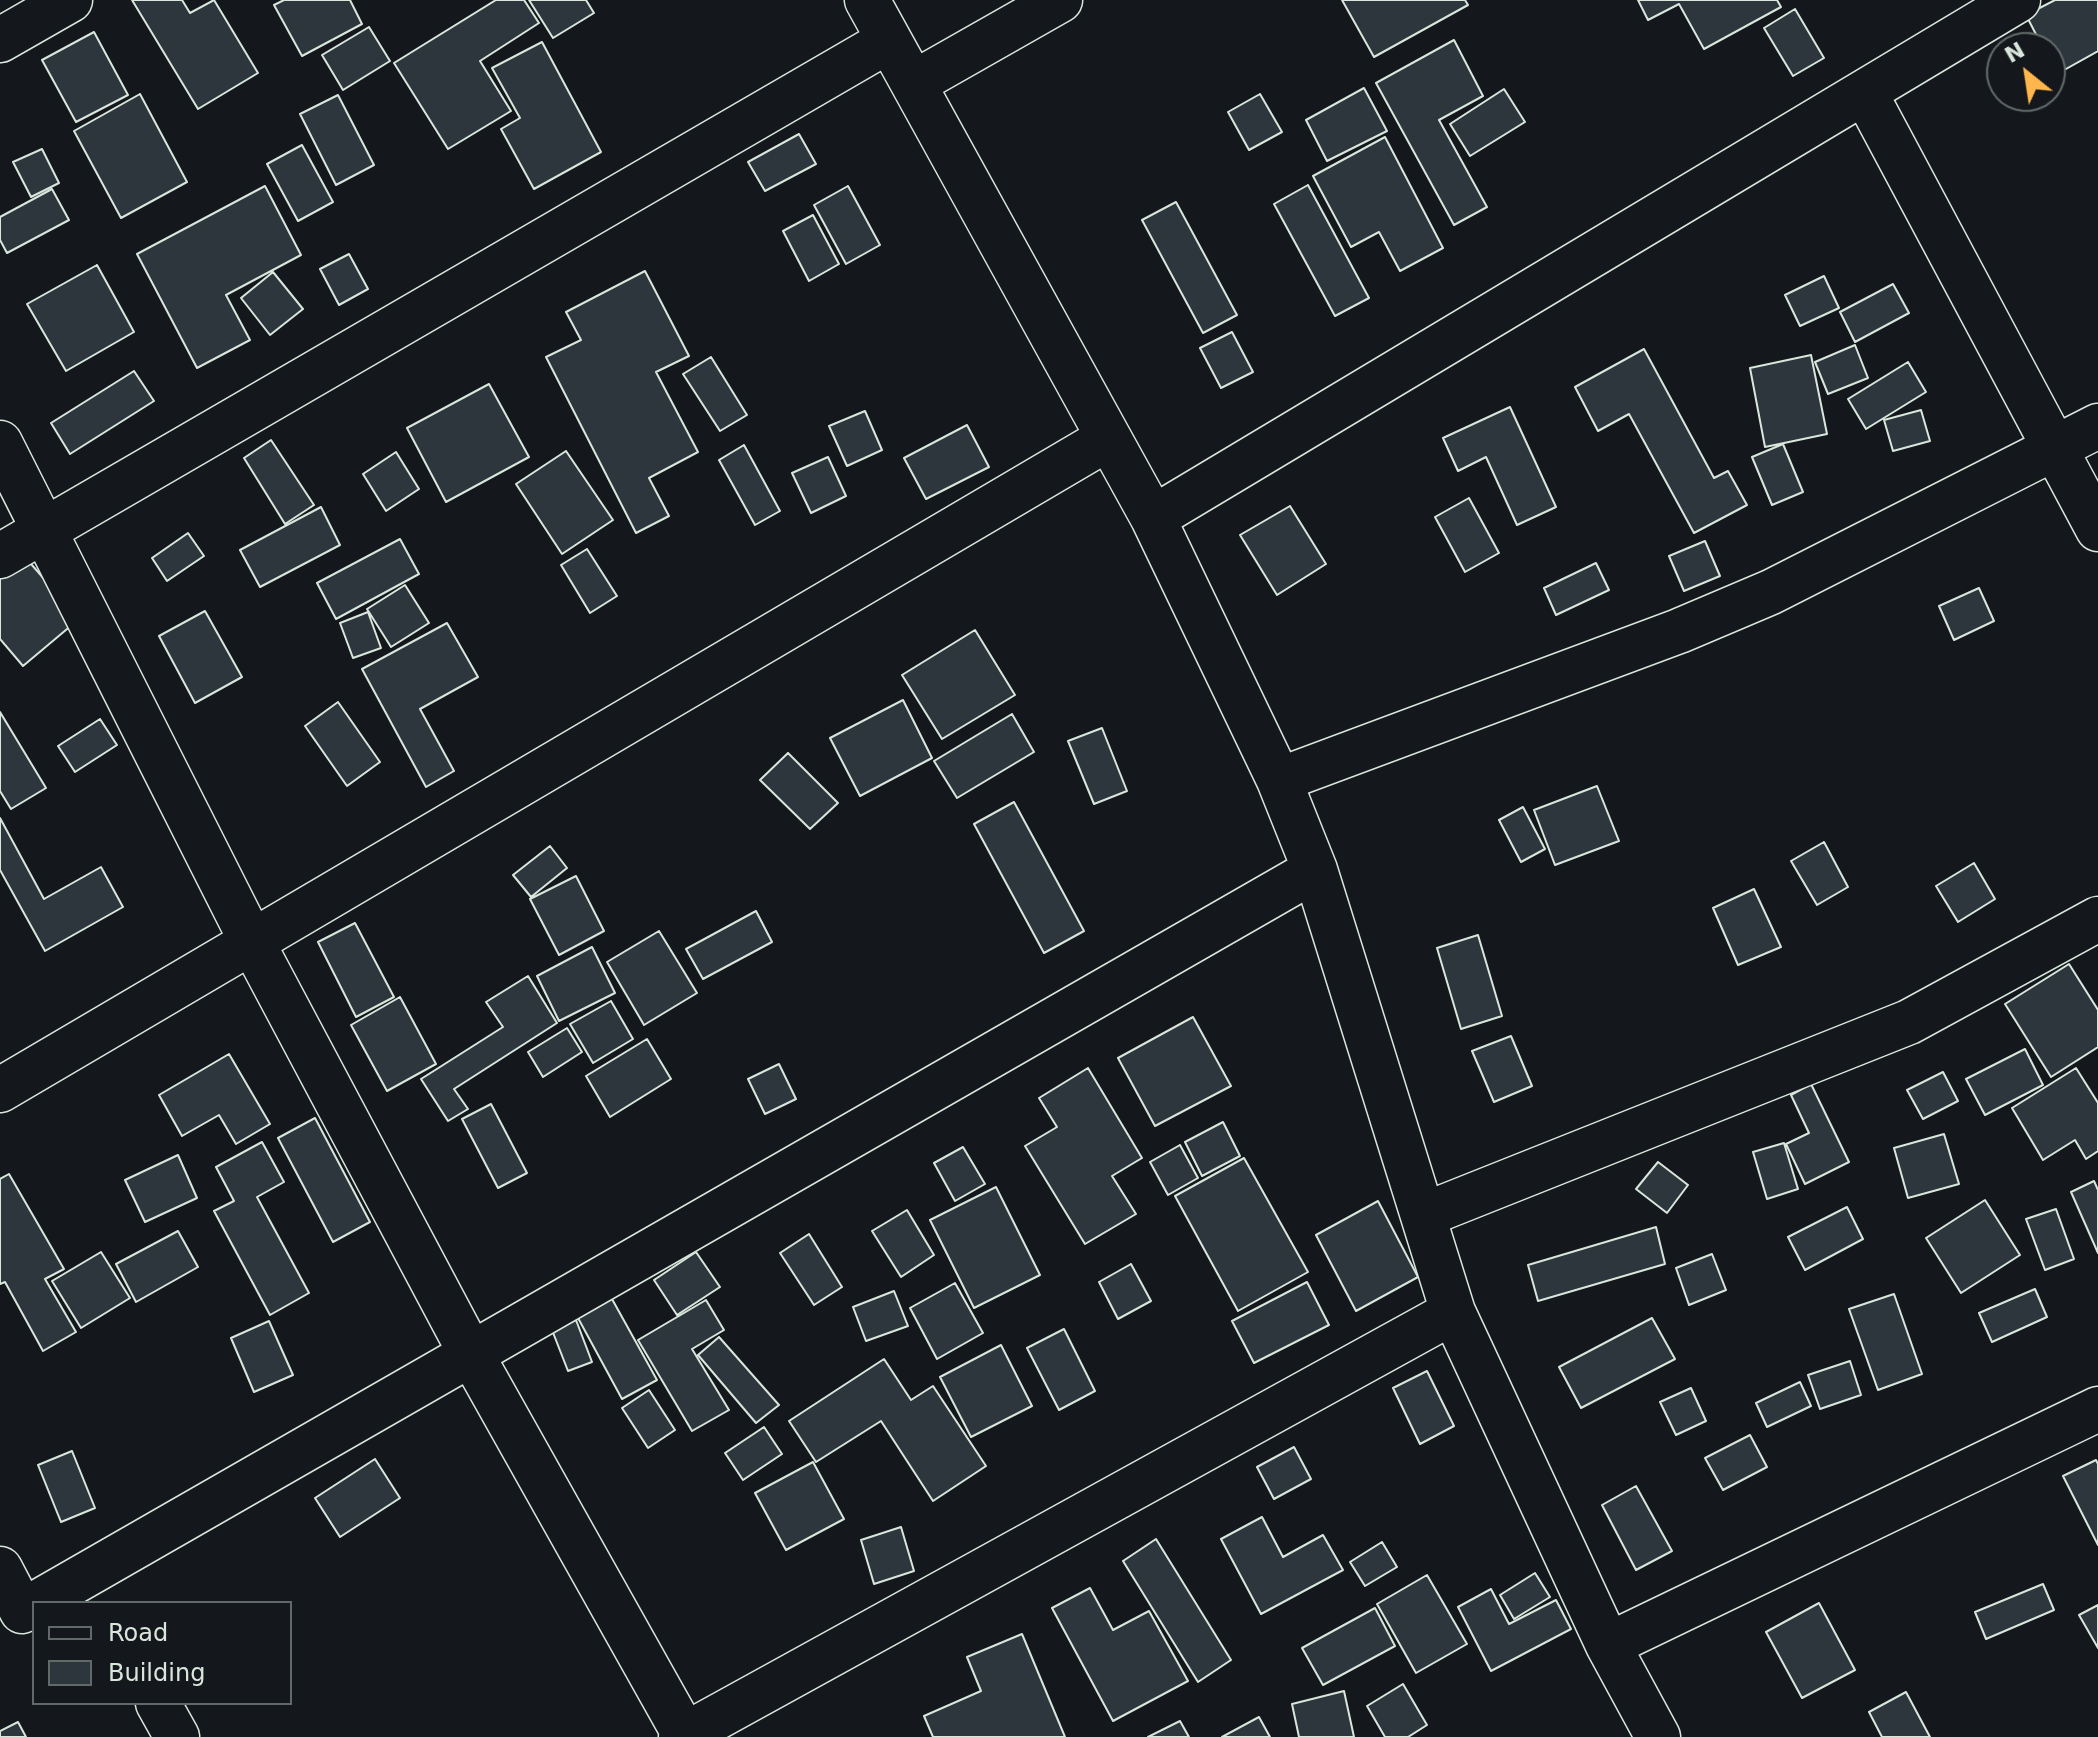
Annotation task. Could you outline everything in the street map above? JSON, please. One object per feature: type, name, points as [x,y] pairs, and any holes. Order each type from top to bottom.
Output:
[{"type":"street","points":[[0,40],[70,0]]},
{"type":"street","points":[[867,0],[1153,518],[1279,780],[1315,870],[1453,1312],[1608,1645],[1658,1737]]},
{"type":"street","points":[[914,83],[1060,0]]},
{"type":"street","points":[[1153,518],[2018,0]]},
{"type":"street","points":[[0,556],[888,41]]},
{"type":"street","points":[[1865,93],[2056,445],[2098,529]]},
{"type":"street","points":[[1279,780],[1679,631],[1771,592],[2098,426]]},
{"type":"street","points":[[0,1090],[1107,439]]},
{"type":"street","points":[[0,443],[252,942],[470,1352],[683,1736],[1453,1312]]},
{"type":"street","points":[[57,1601],[94,1590],[470,1352],[1315,870]]},
{"type":"street","points":[[1424,1215],[1909,1022],[2097,923]]},
{"type":"street","points":[[1608,1645],[2098,1409]]},
{"type":"street","points":[[0,1569],[23,1611]]},
{"type":"street","points":[[159,1705],[177,1737]]},
{"type":"building","points":[[132,0],[182,0],[190,13],[214,0],[258,73],[198,109]]},
{"type":"building","points":[[284,0],[350,0],[362,24],[302,56],[274,5]]},
{"type":"building","points":[[496,0],[524,0],[539,23],[480,61],[511,111],[448,149],[394,63]]},
{"type":"building","points":[[529,0],[586,0],[594,13],[553,38]]},
{"type":"building","points":[[1342,0],[1465,0],[1468,5],[1374,57]]},
{"type":"building","points":[[1638,0],[1777,0],[1781,7],[1704,49],[1679,4],[1648,20]]},
{"type":"building","points":[[2055,0],[2098,0],[2098,51],[2066,69],[2066,32],[2035,32],[2026,15]]},
{"type":"building","points":[[1795,9],[1824,58],[1793,76],[1764,28]]},
{"type":"building","points":[[369,27],[390,61],[343,90],[322,55]]},
{"type":"building","points":[[94,32],[128,95],[76,122],[42,60]]},
{"type":"building","points":[[1454,40],[1483,96],[1439,120],[1487,207],[1454,225],[1376,83]]},
{"type":"building","points":[[542,42],[601,152],[534,189],[501,129],[520,118],[492,68]]},
{"type":"building","points":[[1364,88],[1387,131],[1327,161],[1306,120]]},
{"type":"building","points":[[1504,89],[1525,122],[1470,156],[1450,124]]},
{"type":"building","points":[[140,94],[187,182],[121,218],[74,131]]},
{"type":"building","points":[[1260,94],[1282,132],[1249,150],[1228,112]]},
{"type":"building","points":[[338,95],[374,165],[336,185],[300,114]]},
{"type":"building","points":[[799,134],[816,164],[765,191],[748,162]]},
{"type":"building","points":[[1385,137],[1443,248],[1400,271],[1379,232],[1351,247],[1313,176]]},
{"type":"building","points":[[302,145],[333,202],[298,221],[267,164]]},
{"type":"building","points":[[42,149],[59,183],[31,197],[13,162]]},
{"type":"building","points":[[1308,185],[1369,298],[1335,316],[1274,204]]},
{"type":"building","points":[[265,186],[301,255],[226,295],[250,340],[197,368],[137,254]]},
{"type":"building","points":[[848,186],[880,245],[846,264],[814,205]]},
{"type":"building","points":[[52,189],[69,220],[7,253],[0,240],[0,217]]},
{"type":"building","points":[[1176,202],[1237,315],[1203,333],[1142,220]]},
{"type":"building","points":[[813,215],[839,264],[809,281],[783,231]]},
{"type":"building","points":[[349,254],[368,289],[339,305],[320,269]]},
{"type":"building","points":[[97,265],[134,332],[66,371],[27,304]]},
{"type":"building","points":[[645,271],[689,356],[656,372],[698,452],[649,478],[669,516],[636,533],[546,357],[581,340],[566,312]]},
{"type":"building","points":[[273,272],[303,309],[270,335],[241,298]]},
{"type":"building","points":[[1824,276],[1839,308],[1800,326],[1785,295]]},
{"type":"building","points":[[1893,284],[1909,313],[1855,342],[1840,312]]},
{"type":"building","points":[[1232,332],[1253,372],[1221,388],[1200,348]]},
{"type":"building","points":[[1855,345],[1868,378],[1828,394],[1815,362]]},
{"type":"building","points":[[1644,349],[1714,478],[1728,471],[1747,505],[1694,533],[1629,414],[1598,431],[1575,387]]},
{"type":"building","points":[[1811,355],[1827,434],[1765,447],[1750,368]]},
{"type":"building","points":[[711,357],[747,415],[720,431],[683,374]]},
{"type":"building","points":[[1908,362],[1926,392],[1866,429],[1848,399]]},
{"type":"building","points":[[134,371],[154,401],[70,454],[51,423]]},
{"type":"building","points":[[489,384],[529,457],[446,502],[407,428]]},
{"type":"building","points":[[1510,407],[1556,507],[1517,525],[1486,457],[1458,471],[1443,438]]},
{"type":"building","points":[[1921,410],[1930,441],[1893,451],[1884,420]]},
{"type":"building","points":[[865,411],[882,450],[847,466],[829,426]]},
{"type":"building","points":[[967,425],[989,467],[926,499],[904,458]]},
{"type":"building","points":[[271,440],[314,505],[285,524],[244,458]]},
{"type":"building","points":[[1783,444],[1803,492],[1772,505],[1752,457]]},
{"type":"building","points":[[744,445],[780,511],[755,525],[719,460]]},
{"type":"building","points":[[566,451],[613,520],[562,554],[516,484]]},
{"type":"building","points":[[396,452],[419,489],[386,511],[363,474]]},
{"type":"building","points":[[828,457],[846,496],[811,513],[792,473]]},
{"type":"building","points":[[1469,498],[1499,553],[1465,572],[1435,517]]},
{"type":"building","points":[[1290,506],[1326,564],[1277,595],[1240,535]]},
{"type":"building","points":[[321,507],[340,545],[260,587],[240,550]]},
{"type":"building","points":[[188,533],[204,556],[167,581],[152,558]]},
{"type":"building","points":[[400,539],[419,574],[336,619],[317,583]]},
{"type":"building","points":[[1705,541],[1720,576],[1684,591],[1669,556]]},
{"type":"building","points":[[18,549],[79,619],[23,666],[0,639],[0,564]]},
{"type":"building","points":[[587,549],[617,596],[590,613],[561,565]]},
{"type":"building","points":[[1596,563],[1609,590],[1556,615],[1544,588]]},
{"type":"building","points":[[405,585],[429,623],[391,647],[367,609]]},
{"type":"building","points":[[1979,588],[1994,621],[1954,640],[1939,606]]},
{"type":"building","points":[[205,611],[242,677],[195,703],[159,636]]},
{"type":"building","points":[[368,612],[381,648],[353,658],[340,623]]},
{"type":"building","points":[[447,623],[478,677],[420,709],[454,771],[426,787],[362,669]]},
{"type":"building","points":[[975,630],[1015,695],[942,739],[902,675]]},
{"type":"building","points":[[903,700],[932,758],[860,796],[830,738]]},
{"type":"building","points":[[338,702],[380,762],[347,786],[305,726]]},
{"type":"building","points":[[0,712],[46,788],[11,809],[0,791]]},
{"type":"building","points":[[1012,714],[1034,752],[957,798],[934,761]]},
{"type":"building","points":[[100,719],[117,745],[75,772],[58,746]]},
{"type":"building","points":[[1102,728],[1127,791],[1094,804],[1068,741]]},
{"type":"building","points":[[788,753],[838,803],[810,829],[760,780]]},
{"type":"building","points":[[1597,786],[1619,841],[1555,865],[1534,810]]},
{"type":"building","points":[[1014,802],[1084,931],[1044,953],[974,824]]},
{"type":"building","points":[[1523,807],[1545,849],[1521,862],[1499,820]]},
{"type":"building","points":[[0,818],[44,899],[101,867],[123,907],[45,951],[0,870]]},
{"type":"building","points":[[1824,842],[1848,887],[1817,905],[1791,861]]},
{"type":"building","points":[[550,846],[567,868],[531,897],[513,875]]},
{"type":"building","points":[[1974,863],[1995,899],[1958,922],[1936,886]]},
{"type":"building","points":[[576,876],[604,931],[559,955],[530,899]]},
{"type":"building","points":[[1754,889],[1781,947],[1738,965],[1713,908]]},
{"type":"building","points":[[756,911],[772,942],[703,979],[686,949]]},
{"type":"building","points":[[355,923],[394,997],[356,1017],[318,942]]},
{"type":"building","points":[[659,931],[697,993],[644,1025],[607,962]]},
{"type":"building","points":[[1478,935],[1502,1016],[1461,1029],[1437,948]]},
{"type":"building","points":[[592,947],[615,993],[559,1021],[537,976]]},
{"type":"building","points":[[2069,964],[2098,1010],[2098,1047],[2051,1077],[2005,1004]]},
{"type":"building","points":[[528,976],[557,1023],[454,1089],[468,1109],[448,1121],[421,1079],[503,1027],[486,1002]]},
{"type":"building","points":[[400,997],[436,1064],[387,1091],[351,1025]]},
{"type":"building","points":[[611,1001],[633,1039],[593,1063],[570,1024]]},
{"type":"building","points":[[1193,1017],[1231,1086],[1155,1126],[1118,1058]]},
{"type":"building","points":[[567,1028],[582,1052],[543,1077],[528,1052]]},
{"type":"building","points":[[1511,1036],[1532,1086],[1494,1102],[1472,1051]]},
{"type":"building","points":[[647,1039],[671,1079],[610,1117],[586,1076]]},
{"type":"building","points":[[2025,1049],[2043,1085],[1985,1115],[1966,1079]]},
{"type":"building","points":[[229,1054],[270,1124],[236,1144],[219,1115],[182,1136],[159,1095]]},
{"type":"building","points":[[779,1064],[796,1099],[765,1114],[748,1079]]},
{"type":"building","points":[[1088,1068],[1142,1158],[1112,1176],[1136,1214],[1085,1244],[1025,1146],[1057,1127],[1039,1098]]},
{"type":"building","points":[[2076,1068],[2098,1103],[2098,1151],[2086,1159],[2075,1140],[2043,1160],[2012,1108]]},
{"type":"building","points":[[1943,1072],[1958,1101],[1923,1119],[1907,1090]]},
{"type":"building","points":[[1811,1084],[1849,1162],[1805,1184],[1786,1144],[1809,1133],[1791,1095]]},
{"type":"building","points":[[491,1104],[527,1173],[498,1188],[462,1119]]},
{"type":"building","points":[[315,1118],[370,1222],[333,1242],[278,1138]]},
{"type":"building","points":[[1223,1122],[1240,1156],[1202,1176],[1185,1142]]},
{"type":"building","points":[[1944,1134],[1959,1184],[1908,1198],[1894,1148]]},
{"type":"building","points":[[262,1142],[284,1182],[257,1197],[309,1293],[270,1315],[214,1211],[234,1201],[216,1167]]},
{"type":"building","points":[[1784,1143],[1798,1189],[1767,1199],[1753,1152]]},
{"type":"building","points":[[1180,1145],[1198,1178],[1168,1195],[1150,1162]]},
{"type":"building","points":[[963,1147],[985,1184],[955,1201],[934,1163]]},
{"type":"building","points":[[178,1155],[197,1198],[145,1222],[125,1180]]},
{"type":"building","points":[[1244,1158],[1308,1272],[1238,1311],[1175,1196]]},
{"type":"building","points":[[1658,1162],[1688,1185],[1667,1213],[1636,1189]]},
{"type":"building","points":[[9,1174],[64,1269],[45,1279],[76,1332],[43,1351],[5,1282],[0,1284],[0,1179]]},
{"type":"building","points":[[2094,1181],[2098,1190],[2098,1253],[2071,1192]]},
{"type":"building","points":[[996,1187],[1040,1275],[974,1308],[930,1220]]},
{"type":"building","points":[[1985,1200],[2020,1255],[1961,1293],[1926,1238]]},
{"type":"building","points":[[1378,1201],[1418,1277],[1356,1311],[1316,1235]]},
{"type":"building","points":[[1847,1207],[1863,1239],[1805,1270],[1788,1237]]},
{"type":"building","points":[[2056,1209],[2074,1259],[2045,1270],[2026,1219]]},
{"type":"building","points":[[907,1210],[934,1255],[901,1277],[872,1231]]},
{"type":"building","points":[[1656,1227],[1665,1264],[1538,1301],[1528,1265]]},
{"type":"building","points":[[178,1231],[198,1267],[136,1302],[116,1264]]},
{"type":"building","points":[[809,1234],[842,1287],[814,1305],[780,1253]]},
{"type":"building","points":[[101,1252],[130,1298],[81,1328],[52,1281]]},
{"type":"building","points":[[696,1252],[720,1287],[677,1315],[654,1280]]},
{"type":"building","points":[[1712,1254],[1726,1290],[1689,1305],[1676,1268]]},
{"type":"building","points":[[1131,1264],[1151,1301],[1118,1319],[1099,1282]]},
{"type":"building","points":[[1307,1282],[1329,1325],[1254,1363],[1232,1321]]},
{"type":"building","points":[[955,1283],[983,1333],[937,1359],[910,1308]]},
{"type":"building","points":[[2035,1289],[2047,1317],[1992,1342],[1979,1313]]},
{"type":"building","points":[[894,1291],[908,1326],[866,1341],[853,1307]]},
{"type":"building","points":[[1894,1294],[1922,1374],[1878,1390],[1849,1309]]},
{"type":"building","points":[[612,1299],[657,1380],[622,1399],[578,1318]]},
{"type":"building","points":[[706,1300],[724,1330],[692,1349],[729,1410],[692,1431],[638,1340]]},
{"type":"building","points":[[1652,1318],[1675,1359],[1581,1408],[1559,1367]]},
{"type":"building","points":[[576,1320],[592,1362],[568,1371],[552,1330]]},
{"type":"building","points":[[269,1321],[293,1375],[254,1392],[231,1338]]},
{"type":"building","points":[[1064,1329],[1095,1391],[1059,1410],[1027,1348]]},
{"type":"building","points":[[719,1337],[779,1405],[756,1423],[698,1355]]},
{"type":"building","points":[[1001,1345],[1032,1406],[971,1437],[940,1377]]},
{"type":"building","points":[[884,1359],[911,1400],[933,1386],[986,1466],[933,1501],[881,1421],[816,1462],[789,1421]]},
{"type":"building","points":[[1850,1361],[1861,1395],[1820,1409],[1808,1375]]},
{"type":"building","points":[[1427,1371],[1454,1426],[1420,1444],[1393,1388]]},
{"type":"building","points":[[1800,1382],[1811,1406],[1767,1427],[1756,1403]]},
{"type":"building","points":[[1691,1388],[1706,1421],[1676,1435],[1660,1402]]},
{"type":"building","points":[[649,1390],[675,1430],[648,1448],[622,1408]]},
{"type":"building","points":[[764,1427],[782,1454],[743,1480],[725,1453]]},
{"type":"building","points":[[1750,1435],[1767,1467],[1723,1490],[1705,1458]]},
{"type":"building","points":[[1294,1447],[1311,1479],[1274,1499],[1257,1467]]},
{"type":"building","points":[[72,1451],[95,1508],[61,1522],[38,1465]]},
{"type":"building","points":[[375,1459],[400,1498],[340,1537],[315,1498]]},
{"type":"building","points":[[2096,1460],[2098,1464],[2098,1545],[2063,1476]]},
{"type":"building","points":[[813,1462],[844,1519],[786,1550],[755,1493]]},
{"type":"building","points":[[1636,1486],[1672,1551],[1636,1570],[1602,1505]]},
{"type":"building","points":[[1262,1517],[1283,1557],[1323,1535],[1343,1570],[1261,1614],[1221,1539]]},
{"type":"building","points":[[901,1527],[914,1571],[874,1584],[861,1540]]},
{"type":"building","points":[[1156,1539],[1231,1660],[1198,1682],[1123,1561]]},
{"type":"building","points":[[1382,1542],[1397,1567],[1365,1586],[1350,1562]]},
{"type":"building","points":[[1535,1573],[1550,1597],[1514,1619],[1500,1595]]},
{"type":"building","points":[[1427,1575],[1467,1644],[1416,1673],[1377,1604]]},
{"type":"building","points":[[2043,1584],[2054,1610],[1986,1639],[1975,1612]]},
{"type":"building","points":[[1090,1588],[1113,1630],[1149,1611],[1188,1681],[1113,1721],[1052,1608]]},
{"type":"building","points":[[1491,1589],[1509,1624],[1556,1600],[1571,1629],[1491,1671],[1458,1607]]},
{"type":"building","points":[[1819,1603],[1855,1670],[1802,1698],[1766,1632]]},
{"type":"building","points":[[2098,1605],[2098,1648],[2079,1615]]},
{"type":"building","points":[[1375,1608],[1395,1646],[1323,1685],[1302,1648]]},
{"type":"building","points":[[1022,1634],[1065,1737],[933,1737],[924,1716],[981,1691],[967,1657]]},
{"type":"building","points":[[1403,1684],[1427,1725],[1408,1737],[1385,1737],[1367,1706]]},
{"type":"building","points":[[1344,1691],[1354,1737],[1299,1737],[1292,1704]]},
{"type":"building","points":[[1906,1692],[1930,1737],[1882,1737],[1869,1712]]},
{"type":"building","points":[[1259,1717],[1270,1737],[1222,1737]]},
{"type":"building","points":[[1180,1721],[1189,1737],[1148,1737]]},
{"type":"building","points":[[18,1722],[26,1737],[0,1737],[0,1731]]}]
